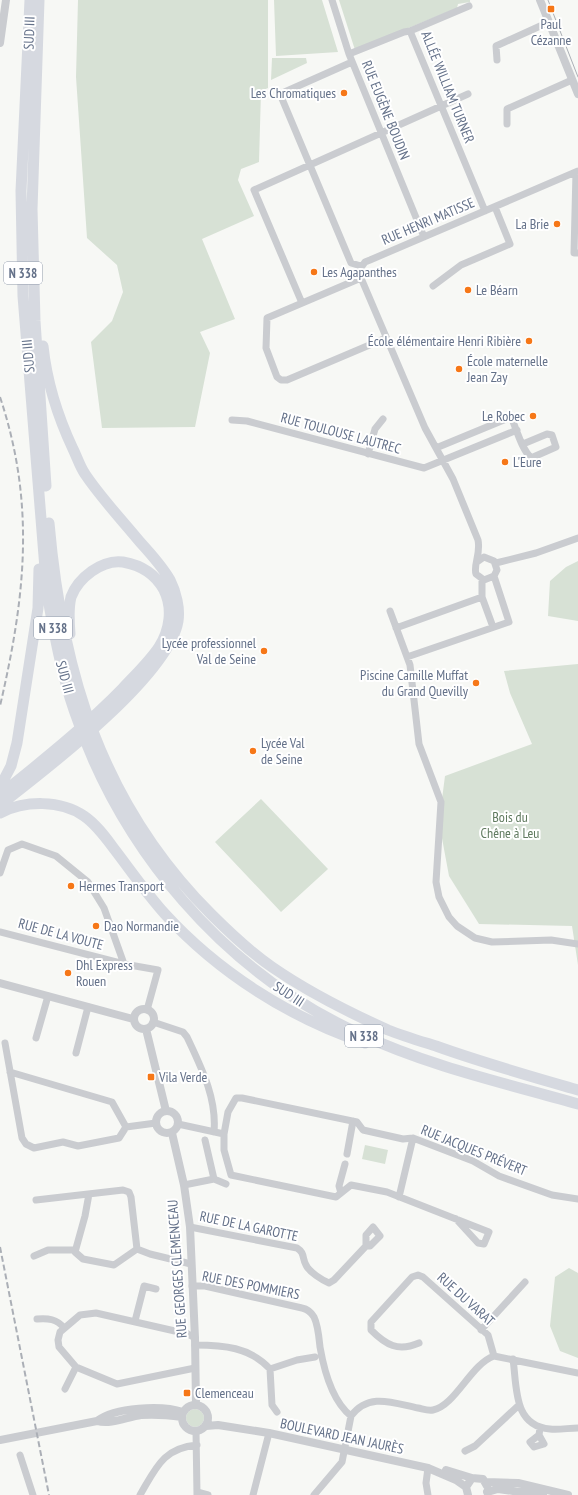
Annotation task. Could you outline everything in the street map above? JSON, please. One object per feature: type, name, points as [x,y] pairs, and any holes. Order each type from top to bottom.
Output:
[{"type":"highway","name":"SUD III","points":[[30,0],[21,191],[23,288],[47,593],[55,637],[78,706]]},
{"type":"highway","name":"SUD III","points":[[39,0],[32,209],[35,321],[53,565],[63,631],[72,664],[78,706]]},
{"type":"highway","points":[[0,805],[81,740],[126,696],[156,663],[172,640],[178,621],[178,605],[170,581],[160,565],[84,473],[58,418],[49,385],[42,333],[35,321]]},
{"type":"highway","points":[[0,787],[11,766],[17,743],[38,608],[39,557],[43,546]]},
{"type":"highway","points":[[0,795],[94,716],[136,675],[159,646],[168,627],[169,612],[168,599],[154,576],[143,568],[120,562],[108,563],[96,568],[82,580],[72,597],[69,617],[72,664]]},
{"type":"highway","name":"N 338","points":[[78,706],[97,755]]},
{"type":"highway","name":"SUD III","points":[[97,755],[120,815],[154,865],[184,903],[227,946],[267,980],[322,1015],[387,1045],[448,1067],[578,1104]]},
{"type":"highway","name":"SUD III","points":[[97,755],[144,834],[168,867],[194,896],[235,937],[271,967],[325,1000],[389,1030],[481,1062],[578,1090]]},
{"type":"highway","points":[[0,813],[22,805],[40,803],[67,807],[84,816],[104,837],[165,914],[198,946],[237,977],[276,1002],[310,1021],[342,1036],[390,1052],[448,1067]]},
{"type":"street","points":[[0,43],[6,0]]},
{"type":"street","points":[[332,0],[349,54]]},
{"type":"street","points":[[540,0],[578,94]]},
{"type":"street","name":"ALLÉE WILLIAM TURNER","points":[[469,6],[410,31],[485,211]]},
{"type":"street","points":[[497,60],[496,46],[549,22]]},
{"type":"street","name":"RUE EUGÈNE BOUDIN","points":[[410,31],[349,54],[424,237]]},
{"type":"street","points":[[352,62],[280,94],[351,263],[361,266],[361,278],[425,428],[443,460],[478,540],[493,561],[497,570],[494,576],[488,580],[478,577],[475,571],[480,551],[478,540]]},
{"type":"street","points":[[507,124],[507,109],[572,80]]},
{"type":"street","points":[[302,303],[254,190],[382,134],[468,94]]},
{"type":"street","points":[[577,172],[574,253],[578,253]]},
{"type":"street","name":"RUE HENRI MATISSE","points":[[361,266],[370,260],[577,172]]},
{"type":"street","points":[[432,286],[461,265],[510,244],[495,206]]},
{"type":"street","points":[[361,278],[267,318],[266,348],[277,377],[281,380],[287,380],[386,338]]},
{"type":"street","points":[[436,448],[511,417],[523,444],[531,458],[556,447],[552,435],[547,434],[523,444]]},
{"type":"street","points":[[368,454],[375,429],[383,419]]},
{"type":"street","name":"RUE TOULOUSE LAUTREC","points":[[232,420],[247,421],[424,468],[517,430]]},
{"type":"street","points":[[477,562],[482,558],[493,561],[536,553],[578,538]]},
{"type":"street","points":[[407,657],[510,622],[494,576]]},
{"type":"street","points":[[482,579],[482,598],[494,627]]},
{"type":"street","points":[[396,628],[482,598]]},
{"type":"street","points":[[390,611],[410,665],[418,739],[441,802],[436,882],[439,898],[449,917],[457,926],[475,938],[492,942],[552,940],[578,944]]},
{"type":"street","name":"RUE DE LA VOUTE","points":[[0,872],[8,850],[22,844],[56,856],[88,882],[104,908],[124,964]]},
{"type":"street","name":"RUE DE LA VOUTE","points":[[0,932],[124,964]]},
{"type":"street","points":[[124,964],[158,970],[147,1010]]},
{"type":"street","points":[[0,983],[133,1019],[137,1027],[146,1029]]},
{"type":"street","points":[[36,1038],[48,996]]},
{"type":"street","points":[[76,1053],[88,1007]]},
{"type":"street","points":[[133,1019],[138,1011],[147,1010],[152,1014],[153,1022]]},
{"type":"street","points":[[146,1029],[153,1022]]},
{"type":"street","points":[[153,1022],[183,1032],[187,1037],[203,1072],[210,1095],[216,1119],[214,1132]]},
{"type":"street","points":[[146,1029],[166,1111]]},
{"type":"street","points":[[5,1042],[22,1138],[26,1144],[34,1148],[63,1142],[78,1146],[119,1138],[126,1127],[156,1123]]},
{"type":"street","points":[[10,1072],[112,1102],[126,1127]]},
{"type":"street","name":"RUE JACQUES PRÉVERT","points":[[224,1134],[228,1112],[236,1098],[242,1098],[357,1122],[364,1130],[403,1139],[413,1138],[472,1161],[499,1176],[552,1195],[578,1199]]},
{"type":"street","points":[[166,1111],[175,1113],[177,1117],[178,1124],[172,1132],[163,1132],[159,1130],[156,1123],[159,1114],[166,1111]]},
{"type":"street","points":[[347,1154],[353,1121]]},
{"type":"street","points":[[178,1124],[224,1134],[224,1150],[231,1175],[336,1197],[351,1185],[387,1192],[456,1219]]},
{"type":"street","name":"RUE GEORGES CLEMENCEAU","points":[[172,1132],[184,1185],[190,1227],[196,1405]]},
{"type":"street","points":[[399,1197],[413,1138]]},
{"type":"street","points":[[205,1140],[214,1179]]},
{"type":"street","points":[[341,1193],[339,1186],[345,1164]]},
{"type":"street","points":[[184,1185],[214,1179],[226,1184]]},
{"type":"street","points":[[36,1200],[123,1190],[129,1192],[132,1197],[137,1249]]},
{"type":"street","points":[[88,1194],[85,1216],[75,1252],[83,1259],[114,1265],[137,1249]]},
{"type":"street","name":"RUE DE LA GAROTTE","points":[[190,1227],[297,1248],[304,1255],[306,1265],[323,1280],[329,1283],[334,1280],[366,1246]]},
{"type":"street","points":[[137,1249],[150,1254],[191,1264]]},
{"type":"street","points":[[34,1256],[48,1250],[75,1250]]},
{"type":"street","name":"RUE DU VARAT","points":[[419,1343],[408,1348],[382,1342],[371,1330],[371,1322],[412,1277],[418,1275],[423,1277],[488,1335],[493,1346],[494,1356]]},
{"type":"street","points":[[481,1330],[525,1282]]},
{"type":"street","points":[[134,1321],[144,1286],[156,1289]]},
{"type":"street","name":"RUE DES POMMIERS","points":[[192,1286],[205,1286],[302,1308],[309,1311],[316,1322],[322,1356],[332,1386],[340,1405],[351,1416]]},
{"type":"street","points":[[195,1368],[117,1384],[76,1367],[59,1347],[58,1340],[60,1332],[80,1315],[96,1313],[188,1334],[195,1341],[222,1345],[240,1350],[261,1359],[270,1369],[272,1405],[277,1412]]},
{"type":"street","points":[[37,1319],[48,1318],[57,1321],[64,1328]]},
{"type":"street","points":[[314,1495],[340,1466],[351,1416],[362,1405],[376,1400],[429,1410],[438,1408],[450,1398],[486,1360],[494,1356],[578,1373]]},
{"type":"street","points":[[270,1369],[296,1360],[315,1357]]},
{"type":"street","points":[[514,1359],[519,1405],[526,1419],[540,1428],[551,1430],[578,1428]]},
{"type":"street","points":[[66,1389],[76,1367]]},
{"type":"street","points":[[196,1405],[203,1408],[208,1414],[206,1426],[196,1431],[186,1428],[183,1415],[186,1408],[196,1405]]},
{"type":"street","points":[[465,1451],[475,1446],[519,1405]]},
{"type":"street","points":[[0,1440],[97,1421],[104,1423],[150,1414],[183,1415]]},
{"type":"street","name":"BOULEVARD JEAN JAURÈS","points":[[208,1414],[220,1420],[248,1429]]},
{"type":"street","name":"BOULEVARD JEAN JAURÈS","points":[[206,1426],[248,1429],[269,1433],[429,1468],[445,1470],[472,1478],[480,1478],[486,1482]]},
{"type":"street","points":[[539,1435],[540,1428]]},
{"type":"street","points":[[196,1431],[197,1494],[208,1495]]},
{"type":"street","points":[[253,1495],[269,1433]]},
{"type":"street","points":[[140,1495],[152,1474],[175,1449],[197,1446]]},
{"type":"street","points":[[20,1455],[33,1495]]},
{"type":"street","points":[[428,1495],[426,1483],[429,1468]]},
{"type":"street","name":"BOULEVARD JEAN JAURÈS","points":[[429,1468],[456,1480],[466,1487]]},
{"type":"street","points":[[468,1495],[466,1487],[472,1478]]},
{"type":"street","points":[[543,1495],[525,1494],[498,1489],[486,1494],[486,1482],[518,1483],[568,1495]]},
{"type":"green space","points":[[78,0],[268,0],[268,88],[261,91],[259,162],[241,169],[238,180],[254,216],[202,239],[235,319],[200,332],[210,353],[195,427],[102,428],[91,342],[112,321],[123,292],[117,265],[87,238],[76,77]]},
{"type":"green space","points":[[274,0],[322,0],[338,52],[276,56]]},
{"type":"green space","points":[[339,0],[470,0],[470,2],[458,4],[457,8],[355,50]]},
{"type":"green space","points":[[272,58],[306,58],[307,63],[271,80]]},
{"type":"green space","points":[[578,561],[578,621],[548,616],[550,581],[566,567]]},
{"type":"green space","name":"Bois du Chêne à Leu","points":[[578,664],[578,965],[572,926],[479,924],[449,876],[439,822],[445,776],[532,744],[510,693],[504,671]]},
{"type":"green space","points":[[261,799],[328,869],[281,912],[215,842]]},
{"type":"green space","points":[[365,1145],[388,1150],[385,1164],[362,1159]]},
{"type":"green space","points":[[569,1268],[578,1273],[578,1358],[560,1351],[550,1326],[555,1277]]},
{"type":"green space","points":[[195,1409],[201,1412],[204,1418],[201,1424],[195,1427],[189,1424],[186,1418],[189,1412]]},
{"type":"tram line","points":[[548,0],[578,77]]},
{"type":"railway","points":[[0,397],[11,437],[19,476],[23,552],[16,627],[0,706]]},
{"type":"railway","points":[[0,1247],[49,1495]]},
{"type":"place","name":"Paul Cézanne","points":[[551,9]]},
{"type":"place","name":"Les Chromatiques","points":[[344,93]]},
{"type":"place","name":"La Brie","points":[[557,224]]},
{"type":"place","name":"Les Agapanthes","points":[[314,272]]},
{"type":"place","name":"Le Béarn","points":[[468,290]]},
{"type":"place","name":"École élémentaire Henri Ribière","points":[[529,341]]},
{"type":"place","name":"École maternelle Jean Zay","points":[[459,369]]},
{"type":"place","name":"Le Robec","points":[[533,416]]},
{"type":"place","name":"L'Eure","points":[[505,462]]},
{"type":"place","name":"Lycée professionnel Val de Seine","points":[[264,651]]},
{"type":"place","name":"Piscine Camille Muffat du Grand Quevilly","points":[[476,683]]},
{"type":"place","name":"Lycée Val de Seine","points":[[253,751]]},
{"type":"place","name":"Hermes Transport","points":[[71,886]]},
{"type":"place","name":"Dao Normandie","points":[[96,926]]},
{"type":"place","name":"Dhl Express Rouen","points":[[68,973]]},
{"type":"place","name":"Vila Verde","points":[[151,1077]]},
{"type":"place","name":"Clemenceau","points":[[187,1393]]}]
